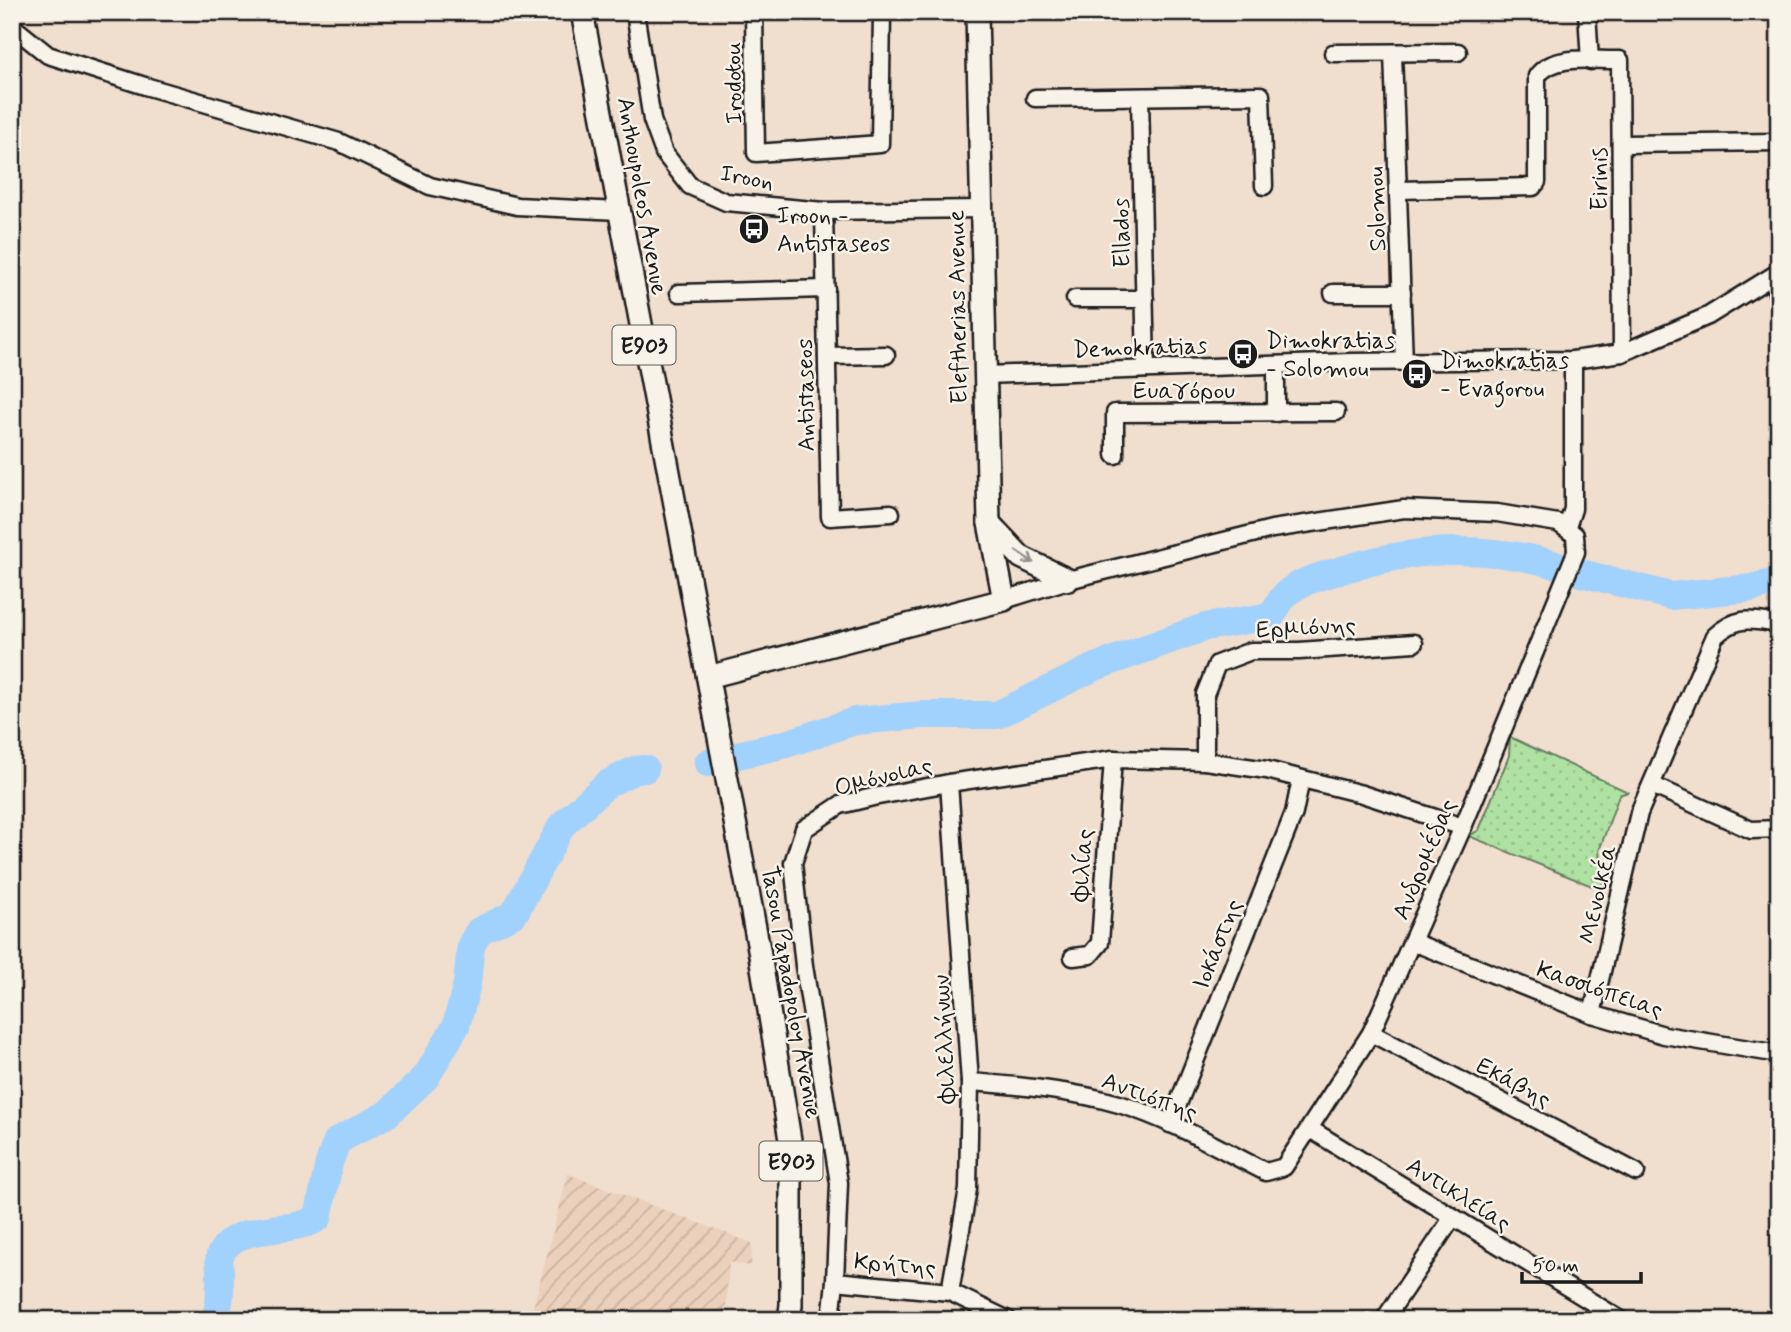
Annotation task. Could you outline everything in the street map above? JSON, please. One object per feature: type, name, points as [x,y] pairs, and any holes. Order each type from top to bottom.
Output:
[{"type":"main road","name":"Anthoupoleos Avenue","points":[[582,12],[708,677]]},
{"type":"main road","name":"Eleftherias Avenue","points":[[977,12],[989,523],[1004,600]]},
{"type":"main road","points":[[989,523],[1021,557],[1068,580]]},
{"type":"main road","points":[[708,677],[1004,600]]},
{"type":"main road","name":"Tasou Papadopoloy Avenue","points":[[708,677],[792,1146],[789,1320]]},
{"type":"street","name":"Iroon","points":[[635,12],[652,120],[664,153],[690,186],[726,202],[824,211],[982,209]]},
{"type":"street","name":"Irodotou","points":[[754,12],[756,153],[880,144],[882,12]]},
{"type":"street","points":[[1587,12],[1590,61]]},
{"type":"street","points":[[12,26],[48,55],[339,142],[430,186],[517,206],[619,211]]},
{"type":"street","points":[[1333,53],[1458,52]]},
{"type":"street","name":"Solomou","points":[[1393,53],[1404,363]]},
{"type":"street","name":"Eirinis","points":[[1398,190],[1533,187],[1537,182],[1537,76],[1542,68],[1566,61],[1620,60],[1622,352]]},
{"type":"street","points":[[1035,98],[1261,95],[1264,186]]},
{"type":"street","name":"Ellados","points":[[1140,97],[1146,369]]},
{"type":"street","points":[[1622,144],[1779,142]]},
{"type":"street","name":"Antistaseos","points":[[824,211],[831,517],[891,513]]},
{"type":"street","points":[[1776,274],[1779,300]]},
{"type":"street","name":"Demokratias","points":[[985,376],[1350,362],[1573,360],[1622,352],[1708,316],[1776,274]]},
{"type":"street","points":[[678,293],[826,289]]},
{"type":"street","points":[[1333,293],[1402,293]]},
{"type":"street","points":[[1075,299],[1145,299]]},
{"type":"street","points":[[827,356],[886,355]]},
{"type":"street","name":"Ανδρομέδας","points":[[1266,1172],[1284,1167],[1371,1033],[1463,827],[1576,552],[1571,531],[1573,360]]},
{"type":"street","points":[[1276,365],[1276,413]]},
{"type":"street","name":"Ευαγόρου","points":[[1115,455],[1115,414],[1336,412]]},
{"type":"street","points":[[1004,600],[1068,580],[1272,529],[1404,509],[1497,513],[1558,523],[1571,531]]},
{"type":"street","name":"Μενοικέα","points":[[1592,1014],[1639,813],[1715,636],[1728,624],[1744,619],[1779,624]]},
{"type":"street","name":"Ερμιόνης","points":[[1205,761],[1205,694],[1217,664],[1251,651],[1299,651],[1414,643]]},
{"type":"street","name":"Ομόνοιας","points":[[831,1320],[838,1183],[804,966],[793,863],[804,829],[841,805],[950,783],[1113,760],[1205,761],[1267,770],[1362,794],[1463,827]]},
{"type":"street","name":"Φιλίας","points":[[1073,957],[1090,955],[1100,943],[1113,760]]},
{"type":"street","name":"Ιοκάστης","points":[[1170,1124],[1294,813],[1301,779]]},
{"type":"street","name":"Φιλελλήνων","points":[[950,783],[971,1082],[968,1189],[950,1292]]},
{"type":"street","points":[[1652,785],[1751,830],[1779,829]]},
{"type":"street","name":"Κασσιόπειας","points":[[1413,943],[1592,1014],[1664,1035],[1779,1054]]},
{"type":"street","name":"Εκάβης","points":[[1371,1033],[1636,1172]]},
{"type":"street","name":"Αντιόπης","points":[[971,1082],[1040,1087],[1106,1101],[1170,1124],[1266,1172]]},
{"type":"street","name":"Αντικλείας","points":[[1310,1129],[1620,1320]]},
{"type":"street","points":[[1384,1320],[1453,1217]]},
{"type":"street","name":"Κρήτης","points":[[835,1281],[950,1292]]},
{"type":"street","points":[[950,1292],[1007,1320]]},
{"type":"shaded area","points":[[568,1174],[752,1243],[751,1266],[729,1262],[725,1320],[530,1320]]},
{"type":"green space","points":[[1510,737],[1628,792],[1619,795],[1599,851],[1604,891],[1469,836],[1479,830],[1509,756]]},
{"type":"waterway","points":[[738,755],[786,744],[855,721],[923,715],[997,715],[1095,667],[1205,627],[1271,616],[1284,596],[1297,586],[1363,564],[1418,553],[1472,551],[1500,553],[1556,565]]},
{"type":"waterway","points":[[1581,573],[1671,596],[1752,588],[1779,581]]},
{"type":"waterway","points":[[214,1320],[220,1296],[219,1257],[227,1244],[251,1233],[294,1226],[318,1218],[329,1163],[337,1141],[387,1114],[426,1077],[456,1026],[467,984],[471,945],[479,931],[514,914],[562,825],[607,784],[635,770],[645,769]]},
{"type":"place","name":"Iroon - Antistaseos","points":[[754,229]]},
{"type":"place","name":"Dimokratias - Solomou","points":[[1243,354]]},
{"type":"place","name":"Dimokratias - Evagorou","points":[[1417,374]]}]
